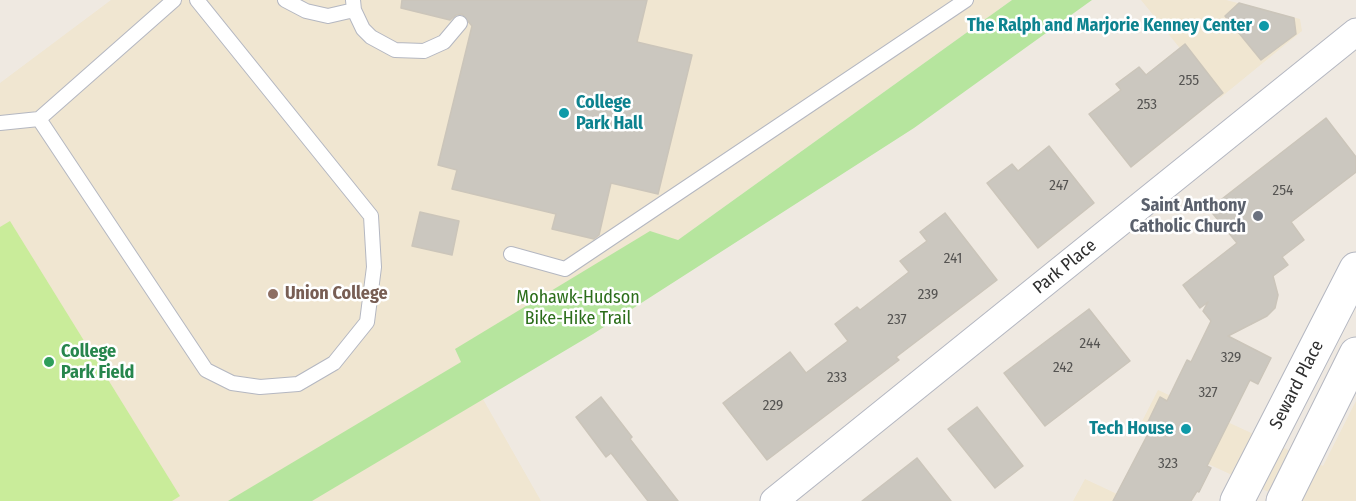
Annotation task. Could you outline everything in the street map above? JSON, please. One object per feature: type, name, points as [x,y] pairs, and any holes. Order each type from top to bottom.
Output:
[{"type":"street","name":"Park Place","points":[[774,501],[1356,32]]},
{"type":"street","name":"Seward Place","points":[[1283,501],[1339,361],[1356,269]]},
{"type":"street","name":"Seward Place","points":[[1238,501],[1339,361]]},
{"type":"lane","points":[[0,123],[39,119],[174,0]]},
{"type":"lane","points":[[39,119],[206,370],[232,383],[260,387],[298,384],[334,363],[367,322],[374,267],[371,216],[197,0]]},
{"type":"lane","points":[[285,0],[306,11],[328,16],[353,5],[370,37],[395,50],[424,51],[444,42],[460,23]]},
{"type":"lane","points":[[511,254],[566,269],[966,0]]},
{"type":"shaded area","name":"Union College","points":[[111,0],[1012,0],[678,240],[455,350],[541,501],[0,501],[0,83]]},
{"type":"shaded area","points":[[1141,0],[1226,0],[1300,19],[1302,31],[1220,98]]},
{"type":"shaded area","points":[[1158,390],[1323,466],[1356,401],[1356,501],[1288,501],[1137,431]]},
{"type":"shaded area","points":[[1085,479],[1132,501],[1073,501]]},
{"type":"green space","name":"Mohawk-Hudson Bike-Hike Trail","points":[[1012,0],[1092,0],[914,128],[593,334],[312,501],[228,501],[461,362],[455,349],[650,231],[678,240]]},
{"type":"green space","name":"College Park Field","points":[[10,221],[180,496],[172,501],[0,501],[0,227]]},
{"type":"building","name":"College Park Hall","points":[[402,0],[647,0],[637,42],[692,55],[658,194],[611,183],[599,235],[594,239],[552,229],[556,214],[452,189],[457,170],[438,165],[472,26],[462,14],[450,20],[401,8]]},
{"type":"building","name":"The Ralph and Marjorie Kenney Center","points":[[1239,3],[1294,18],[1296,34],[1261,60],[1225,16]]},
{"type":"building","points":[[1185,44],[1223,93],[1131,167],[1089,114],[1121,90],[1116,84],[1139,67],[1146,75]]},
{"type":"building","points":[[1326,118],[1356,157],[1356,172],[1291,222],[1304,240],[1282,257],[1288,265],[1273,276],[1278,295],[1275,308],[1267,316],[1228,336],[1271,358],[1258,384],[1250,380],[1207,466],[1211,468],[1199,492],[1197,491],[1191,501],[1113,501],[1150,430],[1145,428],[1160,397],[1167,401],[1187,360],[1191,362],[1211,321],[1203,311],[1208,302],[1200,308],[1183,285],[1237,243],[1209,209]]},
{"type":"building","points":[[1049,146],[1094,203],[1038,248],[987,183],[1012,164],[1018,171]]},
{"type":"building","points":[[420,212],[459,221],[452,255],[412,246]]},
{"type":"building","points":[[945,213],[997,280],[896,357],[899,360],[767,460],[723,403],[790,352],[806,373],[848,341],[835,324],[857,307],[860,310],[909,272],[900,261],[927,241],[920,232]]},
{"type":"building","points":[[1089,309],[1130,361],[1045,426],[1004,373]]},
{"type":"building","points":[[601,397],[678,501],[648,501],[611,453],[606,457],[576,417]]},
{"type":"building","points":[[977,407],[1023,466],[995,488],[948,429]]},
{"type":"building","points":[[917,458],[951,501],[862,501]]},
{"type":"place","name":"The Ralph and Marjorie Kenney Center","points":[[1264,26]]},
{"type":"place","name":"College Park Hall","points":[[564,113]]},
{"type":"place","name":"Saint Anthony Catholic Church","points":[[1258,216]]},
{"type":"place","name":"Union College","points":[[273,294]]},
{"type":"place","name":"College Park Field","points":[[49,362]]},
{"type":"place","name":"Tech House","points":[[1186,429]]}]
